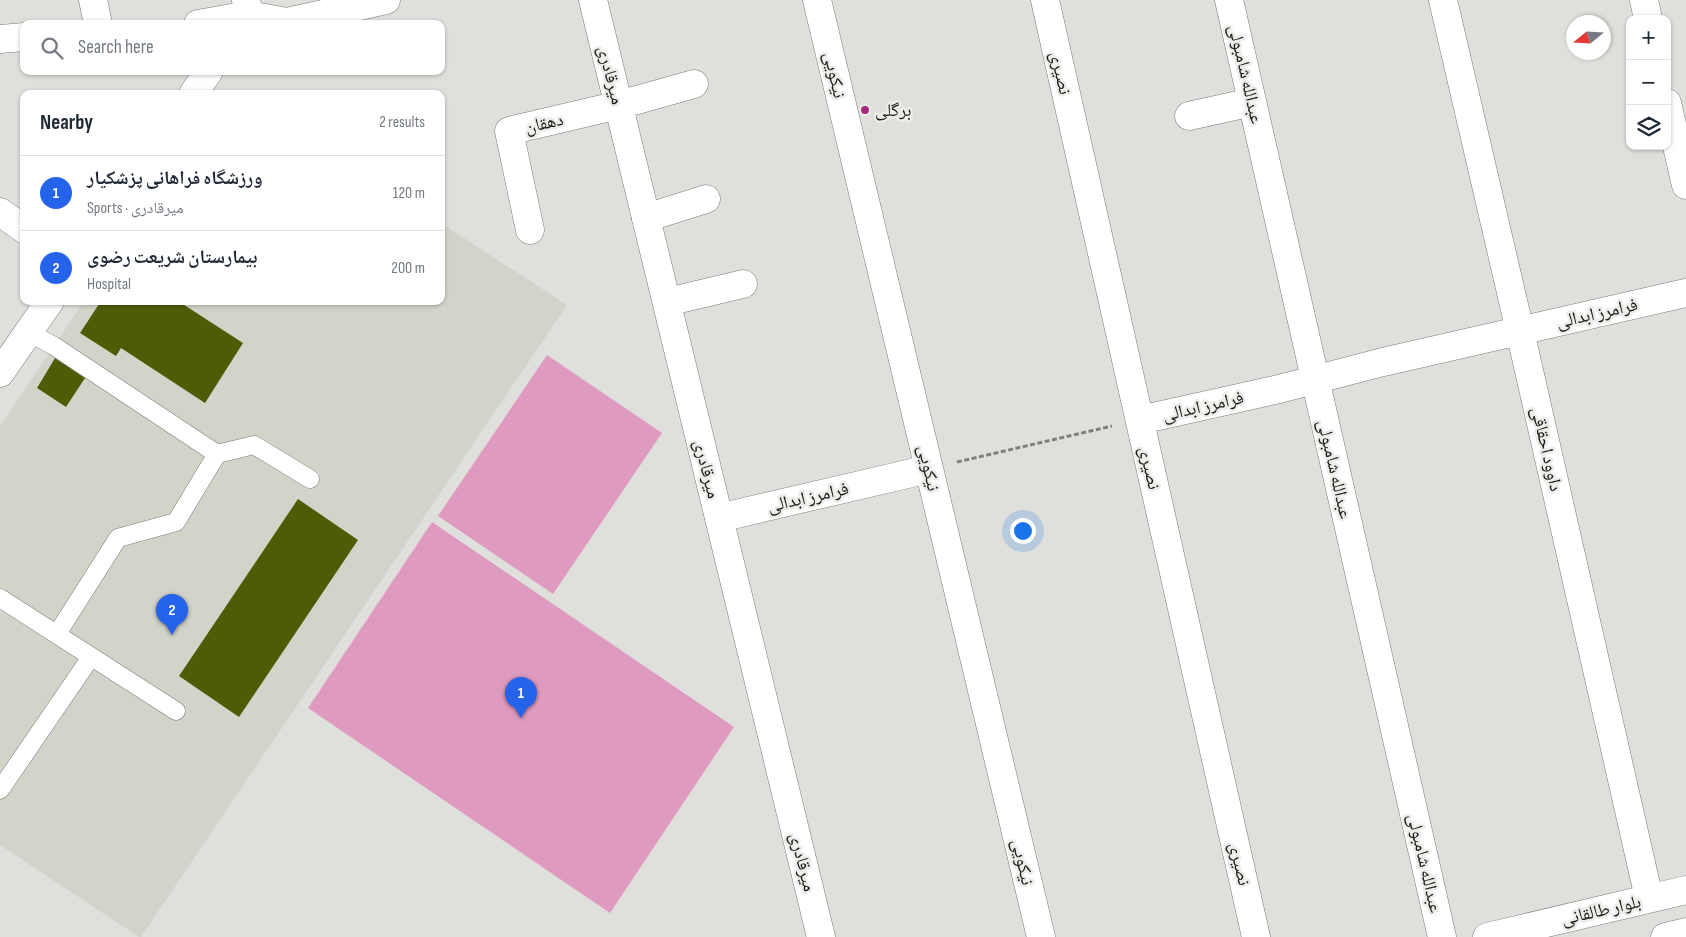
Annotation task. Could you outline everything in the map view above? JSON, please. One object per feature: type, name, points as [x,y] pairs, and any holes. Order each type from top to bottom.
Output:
[{"type":"street","points":[[93,0],[97,20]]},
{"type":"street","points":[[296,20],[386,0]]},
{"type":"street","name":"میرقادری","points":[[593,0],[822,937]]},
{"type":"street","name":"نیکویی","points":[[817,0],[1041,937]]},
{"type":"street","name":"نصیری","points":[[1045,0],[1256,937]]},
{"type":"street","name":"عبدالله شامبولی","points":[[1229,0],[1442,937]]},
{"type":"street","name":"داوود احقاقی","points":[[1442,0],[1520,331],[1649,898]]},
{"type":"street","points":[[1644,0],[1647,15]]},
{"type":"street","points":[[215,20],[246,13],[278,20]]},
{"type":"street","points":[[0,39],[20,37]]},
{"type":"street","points":[[196,90],[206,75]]},
{"type":"street","points":[[619,105],[694,84]]},
{"type":"street","points":[[1189,116],[1252,102]]},
{"type":"street","name":"دهقان","points":[[530,230],[509,131],[619,105]]},
{"type":"street","points":[[1667,105],[1686,185]]},
{"type":"street","points":[[646,218],[706,200]]},
{"type":"street","points":[[0,212],[20,225]]},
{"type":"street","points":[[667,302],[743,284]]},
{"type":"street","name":"فرامرز ابدالی","points":[[1140,420],[1686,292]]},
{"type":"street","points":[[0,373],[47,305]]},
{"type":"street","name":"فرامرز ابدالی","points":[[719,518],[929,469]]},
{"type":"street","name":"بلوار طالقانی","points":[[1487,937],[1686,890]]},
{"type":"street","points":[[1665,937],[1686,932]]},
{"type":"lane","points":[[28,332],[54,346],[217,454]]},
{"type":"lane","points":[[56,634],[118,538],[176,522],[217,454],[254,445],[310,479]]},
{"type":"lane","points":[[0,598],[176,711]]},
{"type":"lane","points":[[0,790],[91,656]]},
{"type":"path","name":"فرامرز ابدالی","points":[[929,469],[1140,420]]},
{"type":"shaded area","points":[[445,226],[567,305],[141,937],[0,845],[0,426],[81,305],[445,305]]},
{"type":"shaded area","points":[[547,355],[662,433],[553,594],[438,516]]},
{"type":"shaded area","points":[[432,522],[734,727],[610,913],[308,708]]},
{"type":"building","points":[[98,305],[184,305],[243,343],[205,403],[121,348],[116,356],[80,333]]},
{"type":"building","points":[[55,358],[85,378],[66,407],[37,388]]},
{"type":"building","points":[[298,499],[358,540],[239,717],[179,676]]},
{"type":"place","name":"برگلی","points":[[865,110]]},
{"type":"place","name":"بیمارستان شریعت رضوی","points":[[172,635]]},
{"type":"place","name":"ورزشگاه فراهانی پزشکیار","points":[[521,718]]}]
